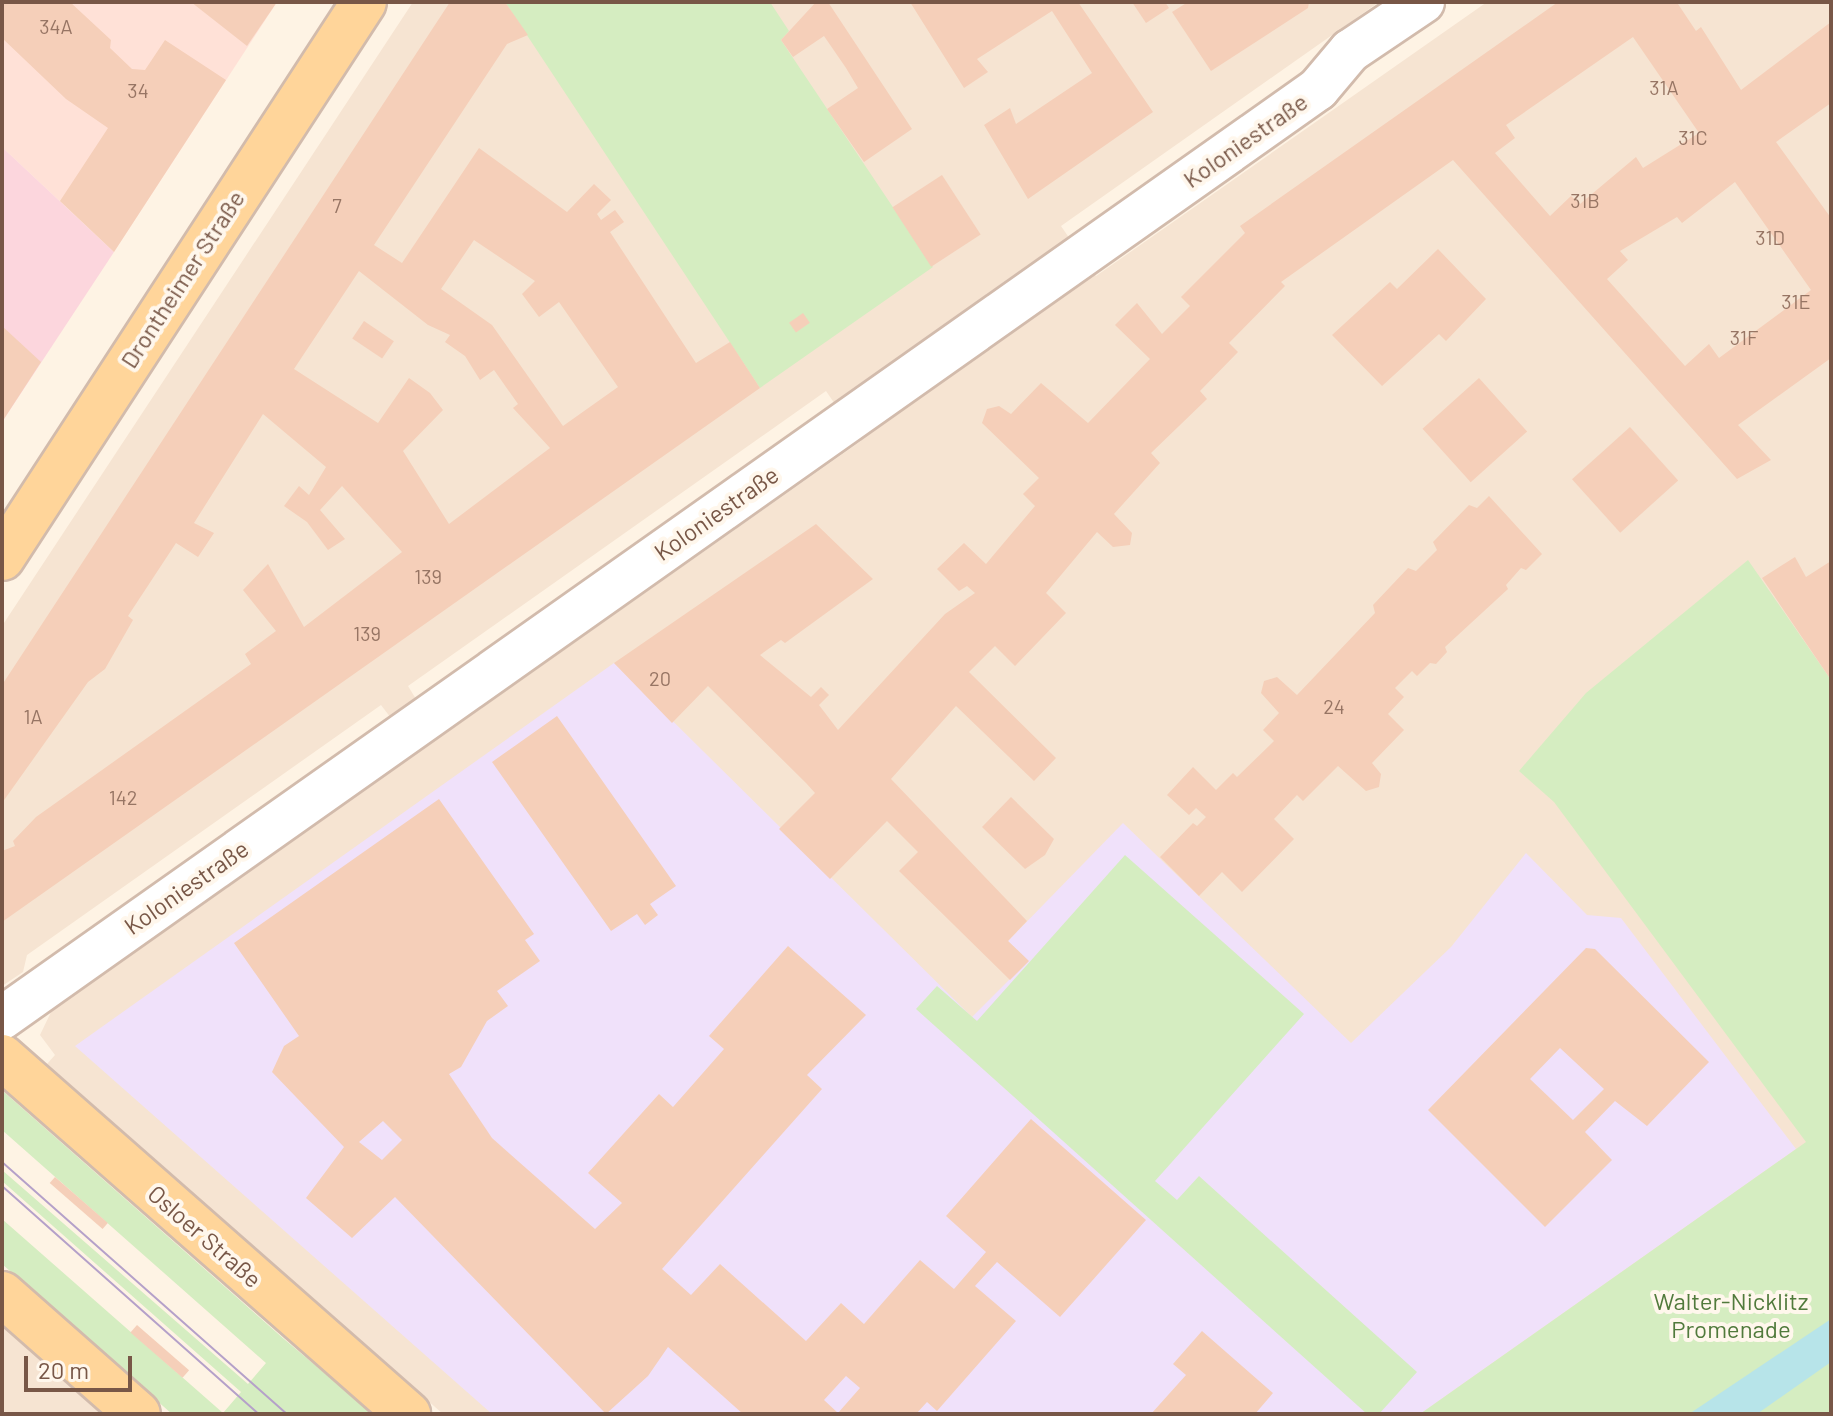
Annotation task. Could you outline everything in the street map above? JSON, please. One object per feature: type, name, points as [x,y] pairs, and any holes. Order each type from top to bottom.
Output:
[{"type":"main road","name":"Drontheimer Straße","points":[[2,558],[364,2]]},
{"type":"main road","name":"Osloer Straße","points":[[2,1057],[408,1414]]},
{"type":"main road","points":[[2,1294],[138,1414]]},
{"type":"street","name":"Koloniestraße","points":[[2,1018],[1318,89],[1350,51],[1423,2]]},
{"type":"shaded area","points":[[2,2],[277,2],[114,252],[2,147]]},
{"type":"shaded area","points":[[413,2],[1379,2],[1061,226],[1074,245],[839,410],[826,391],[408,686],[419,704],[394,722],[381,705],[27,955],[23,972],[2,986],[2,626]]},
{"type":"shaded area","points":[[1487,2],[1831,2],[1831,1414],[443,1414],[47,1064],[55,1055],[40,1035],[52,1010],[416,754],[411,747],[437,728],[443,735],[861,441],[853,430],[1088,265],[1096,276]]},
{"type":"shaded area","points":[[2,147],[114,252],[2,422]]},
{"type":"shaded area","points":[[614,663],[972,1017],[1028,961],[1008,941],[1123,823],[1351,1043],[1451,947],[1526,853],[1587,915],[1621,918],[1796,1149],[1420,1414],[492,1414],[75,1046]]},
{"type":"shaded area","points":[[2,1325],[98,1409],[103,1414],[2,1414]]},
{"type":"green space","points":[[505,2],[770,2],[789,31],[781,40],[933,267],[760,388]]},
{"type":"green space","name":"Walter-Nicklitz Promenade","points":[[1748,560],[1831,680],[1831,1414],[1420,1414],[1806,1142],[1554,802],[1519,771],[1586,693]]},
{"type":"green space","points":[[1125,855],[1304,1014],[1155,1181],[1177,1200],[1199,1176],[1417,1372],[1379,1414],[1367,1414],[916,1009],[937,986],[977,1021]]},
{"type":"green space","points":[[4,1092],[373,1414],[172,1414],[2,1264],[2,1219],[223,1413],[241,1392],[2,1181],[2,1170],[248,1384],[266,1363],[2,1130]]},
{"type":"water","points":[[1831,1319],[1831,1362],[1757,1414],[1689,1414]]},
{"type":"building","points":[[2,2],[70,2],[111,40],[110,48],[132,69],[145,70],[165,40],[226,80],[114,252],[60,201],[108,128],[66,99],[2,38]]},
{"type":"building","points":[[191,2],[277,2],[247,46]]},
{"type":"building","points":[[450,2],[505,2],[528,35],[507,44],[374,245],[402,263],[479,148],[567,212],[594,184],[611,200],[597,214],[601,220],[615,210],[624,222],[610,232],[696,363],[730,342],[760,388],[2,922],[2,851],[15,846],[13,841],[36,817],[251,664],[245,654],[276,631],[243,590],[268,564],[304,627],[402,552],[342,486],[320,510],[345,539],[328,550],[307,522],[284,506],[299,486],[309,495],[326,467],[263,414],[194,523],[214,533],[198,557],[176,543],[128,616],[133,620],[105,669],[88,682],[2,803],[2,685]],"holes":[[[474,240],[535,281],[522,294],[539,317],[559,302],[618,387],[563,426],[492,325],[441,289]],[[359,271],[428,325],[450,335],[445,342],[465,356],[480,380],[494,370],[518,404],[513,408],[550,448],[449,524],[403,451],[443,410],[430,393],[409,378],[378,423],[294,369]]]},
{"type":"building","points":[[816,2],[828,2],[912,129],[864,162],[827,109],[858,88],[846,68],[824,36],[793,57],[781,40]]},
{"type":"building","points":[[910,2],[1078,2],[1153,112],[1028,199],[984,125],[1010,108],[1016,124],[1092,73],[1052,11],[977,59],[988,72],[964,88]]},
{"type":"building","points":[[1132,2],[1165,2],[1169,8],[1146,23]]},
{"type":"building","points":[[1188,2],[1309,2],[1308,8],[1211,71],[1172,12]]},
{"type":"building","points":[[1558,2],[1682,2],[1678,4],[1696,31],[1701,27],[1741,90],[1831,22],[1831,103],[1776,142],[1831,218],[1831,358],[1738,425],[1771,460],[1737,479],[1453,160],[1281,282],[1285,286],[1229,343],[1238,352],[1200,391],[1207,399],[1151,453],[1160,463],[1114,514],[1132,533],[1130,545],[1113,547],[1097,532],[1046,593],[1066,613],[1015,666],[995,646],[969,672],[1056,758],[1034,781],[956,706],[891,779],[1027,921],[1008,941],[1029,961],[1010,980],[899,871],[918,852],[887,821],[830,879],[779,829],[815,793],[806,783],[708,686],[672,723],[614,663],[816,524],[873,579],[785,643],[781,640],[760,655],[811,697],[821,687],[829,695],[819,705],[838,730],[945,614],[975,593],[967,586],[959,591],[937,569],[964,543],[986,564],[1035,506],[1023,494],[1039,478],[982,423],[987,409],[999,406],[1011,414],[1041,383],[1088,423],[1150,359],[1115,325],[1137,303],[1162,334],[1190,306],[1181,297],[1245,233],[1240,226]],"holes":[[[1633,37],[1699,133],[1643,168],[1636,157],[1580,204],[1571,196],[1550,216],[1495,153],[1515,138],[1506,125]],[[1735,182],[1811,290],[1719,358],[1709,344],[1685,366],[1607,279],[1628,260],[1620,251],[1677,217],[1682,223]]]},
{"type":"building","points":[[942,175],[981,235],[931,267],[893,207]]},
{"type":"building","points":[[1438,249],[1486,299],[1446,341],[1439,334],[1382,386],[1332,335],[1390,282],[1397,289]]},
{"type":"building","points":[[803,313],[810,323],[796,333],[789,323]]},
{"type":"building","points":[[364,321],[394,341],[382,359],[352,338]]},
{"type":"building","points":[[2,326],[41,362],[2,422]]},
{"type":"building","points":[[1479,378],[1527,432],[1471,482],[1423,429]]},
{"type":"building","points":[[1630,427],[1678,481],[1620,533],[1572,479]]},
{"type":"building","points":[[1489,496],[1542,554],[1526,570],[1521,568],[1506,585],[1508,589],[1445,647],[1447,652],[1436,664],[1430,663],[1417,676],[1412,671],[1395,688],[1404,697],[1388,714],[1404,730],[1372,763],[1381,774],[1379,787],[1366,791],[1338,766],[1303,801],[1297,795],[1274,819],[1294,839],[1242,892],[1222,872],[1199,896],[1160,857],[1193,823],[1197,826],[1206,817],[1196,808],[1189,815],[1167,795],[1193,767],[1216,790],[1233,773],[1237,777],[1274,741],[1263,730],[1279,713],[1261,693],[1264,681],[1277,677],[1297,695],[1375,613],[1373,605],[1408,568],[1416,571],[1437,550],[1433,542],[1469,505],[1477,508]]},
{"type":"building","points":[[1795,557],[1806,577],[1831,561],[1831,680],[1762,578]]},
{"type":"building","points":[[557,716],[676,886],[650,904],[658,915],[645,925],[637,914],[611,931],[492,762]]},
{"type":"building","points":[[1011,797],[1054,839],[1045,855],[1025,869],[982,827]]},
{"type":"building","points":[[439,799],[534,934],[525,940],[540,961],[497,991],[508,1006],[487,1021],[461,1067],[449,1074],[492,1138],[595,1229],[622,1203],[588,1173],[659,1094],[673,1107],[724,1049],[709,1036],[788,946],[866,1015],[807,1075],[822,1089],[662,1269],[691,1295],[720,1264],[806,1341],[841,1303],[864,1324],[920,1260],[954,1289],[986,1252],[946,1216],[1031,1119],[1146,1220],[1060,1317],[997,1262],[975,1286],[1016,1321],[937,1411],[927,1402],[916,1414],[743,1414],[668,1347],[648,1376],[606,1414],[395,1197],[352,1238],[306,1198],[344,1147],[272,1072],[284,1046],[299,1036],[234,943]],"holes":[[[383,1121],[402,1140],[382,1160],[359,1142]],[[846,1376],[860,1388],[838,1413],[824,1400]]]},
{"type":"building","points":[[1586,948],[1595,949],[1709,1062],[1647,1126],[1615,1101],[1585,1132],[1612,1160],[1545,1227],[1428,1110]],"holes":[[[1560,1048],[1604,1089],[1573,1120],[1530,1079]]]},
{"type":"building","points":[[55,1177],[108,1223],[103,1229],[50,1183]]},
{"type":"building","points":[[137,1325],[189,1370],[183,1378],[130,1333]]},
{"type":"building","points":[[1202,1331],[1273,1393],[1255,1414],[1151,1414],[1186,1375],[1173,1364]]},
{"type":"tram line","points":[[2,1162],[287,1414]]},
{"type":"tram line","points":[[2,1186],[259,1414]]}]
